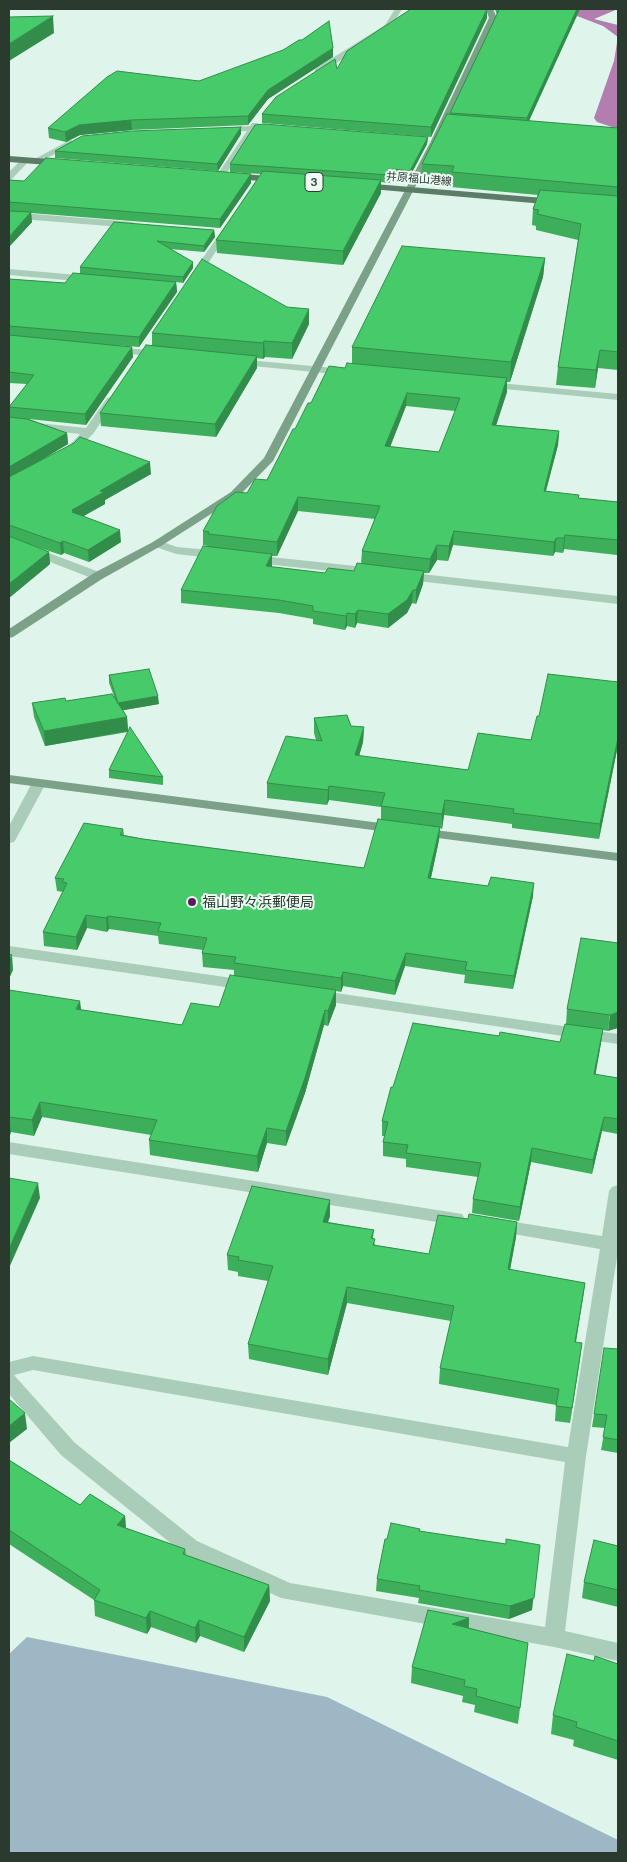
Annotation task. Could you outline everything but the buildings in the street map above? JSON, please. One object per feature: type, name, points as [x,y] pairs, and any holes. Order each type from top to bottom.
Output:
[{"type":"main road","points":[[9,159],[74,164]]},
{"type":"main road","name":"3","points":[[211,174],[259,182],[291,181]]},
{"type":"main road","name":"井原福山港線","points":[[349,185],[561,202]]},
{"type":"street","points":[[308,78],[388,26],[398,9]]},
{"type":"street","points":[[9,634],[98,576],[157,544],[235,494],[269,459],[408,190],[430,140],[448,125],[493,18],[490,9]]},
{"type":"street","points":[[221,175],[261,116]]},
{"type":"street","points":[[210,130],[282,129]]},
{"type":"street","points":[[9,178],[30,160],[80,139]]},
{"type":"street","points":[[9,215],[146,226]]},
{"type":"street","points":[[186,288],[219,233],[235,218]]},
{"type":"street","points":[[9,272],[97,280]]},
{"type":"street","points":[[104,349],[172,356]]},
{"type":"street","points":[[229,361],[355,373]]},
{"type":"street","points":[[482,385],[618,397]]},
{"type":"street","points":[[61,456],[70,451],[89,432],[116,392]]},
{"type":"street","points":[[9,423],[89,432]]},
{"type":"street","points":[[9,542],[98,576]]},
{"type":"street","points":[[157,544],[176,550],[618,600]]},
{"type":"street","points":[[9,779],[618,857]]},
{"type":"street","points":[[9,839],[39,783]]},
{"type":"street","points":[[9,950],[264,988]]},
{"type":"street","points":[[304,993],[618,1039]]},
{"type":"street","points":[[9,1148],[614,1244]]},
{"type":"street","points":[[554,1638],[576,1456],[614,1244],[618,1191]]},
{"type":"street","points":[[9,1369],[33,1362],[576,1456]]},
{"type":"street","points":[[9,1381],[68,1449],[190,1547],[288,1592],[554,1638],[618,1652]]},
{"type":"shaded area","points":[[559,9],[618,9],[594,19],[618,25],[618,37],[603,26]]},
{"type":"shaded area","points":[[618,37],[618,129],[597,122],[594,118],[614,61]]},
{"type":"shaded area","points":[[27,1637],[327,1697],[618,1840],[618,1853],[9,1853],[9,1654]]},
{"type":"place","name":"福山野々浜郵便局","points":[[192,902]]}]
